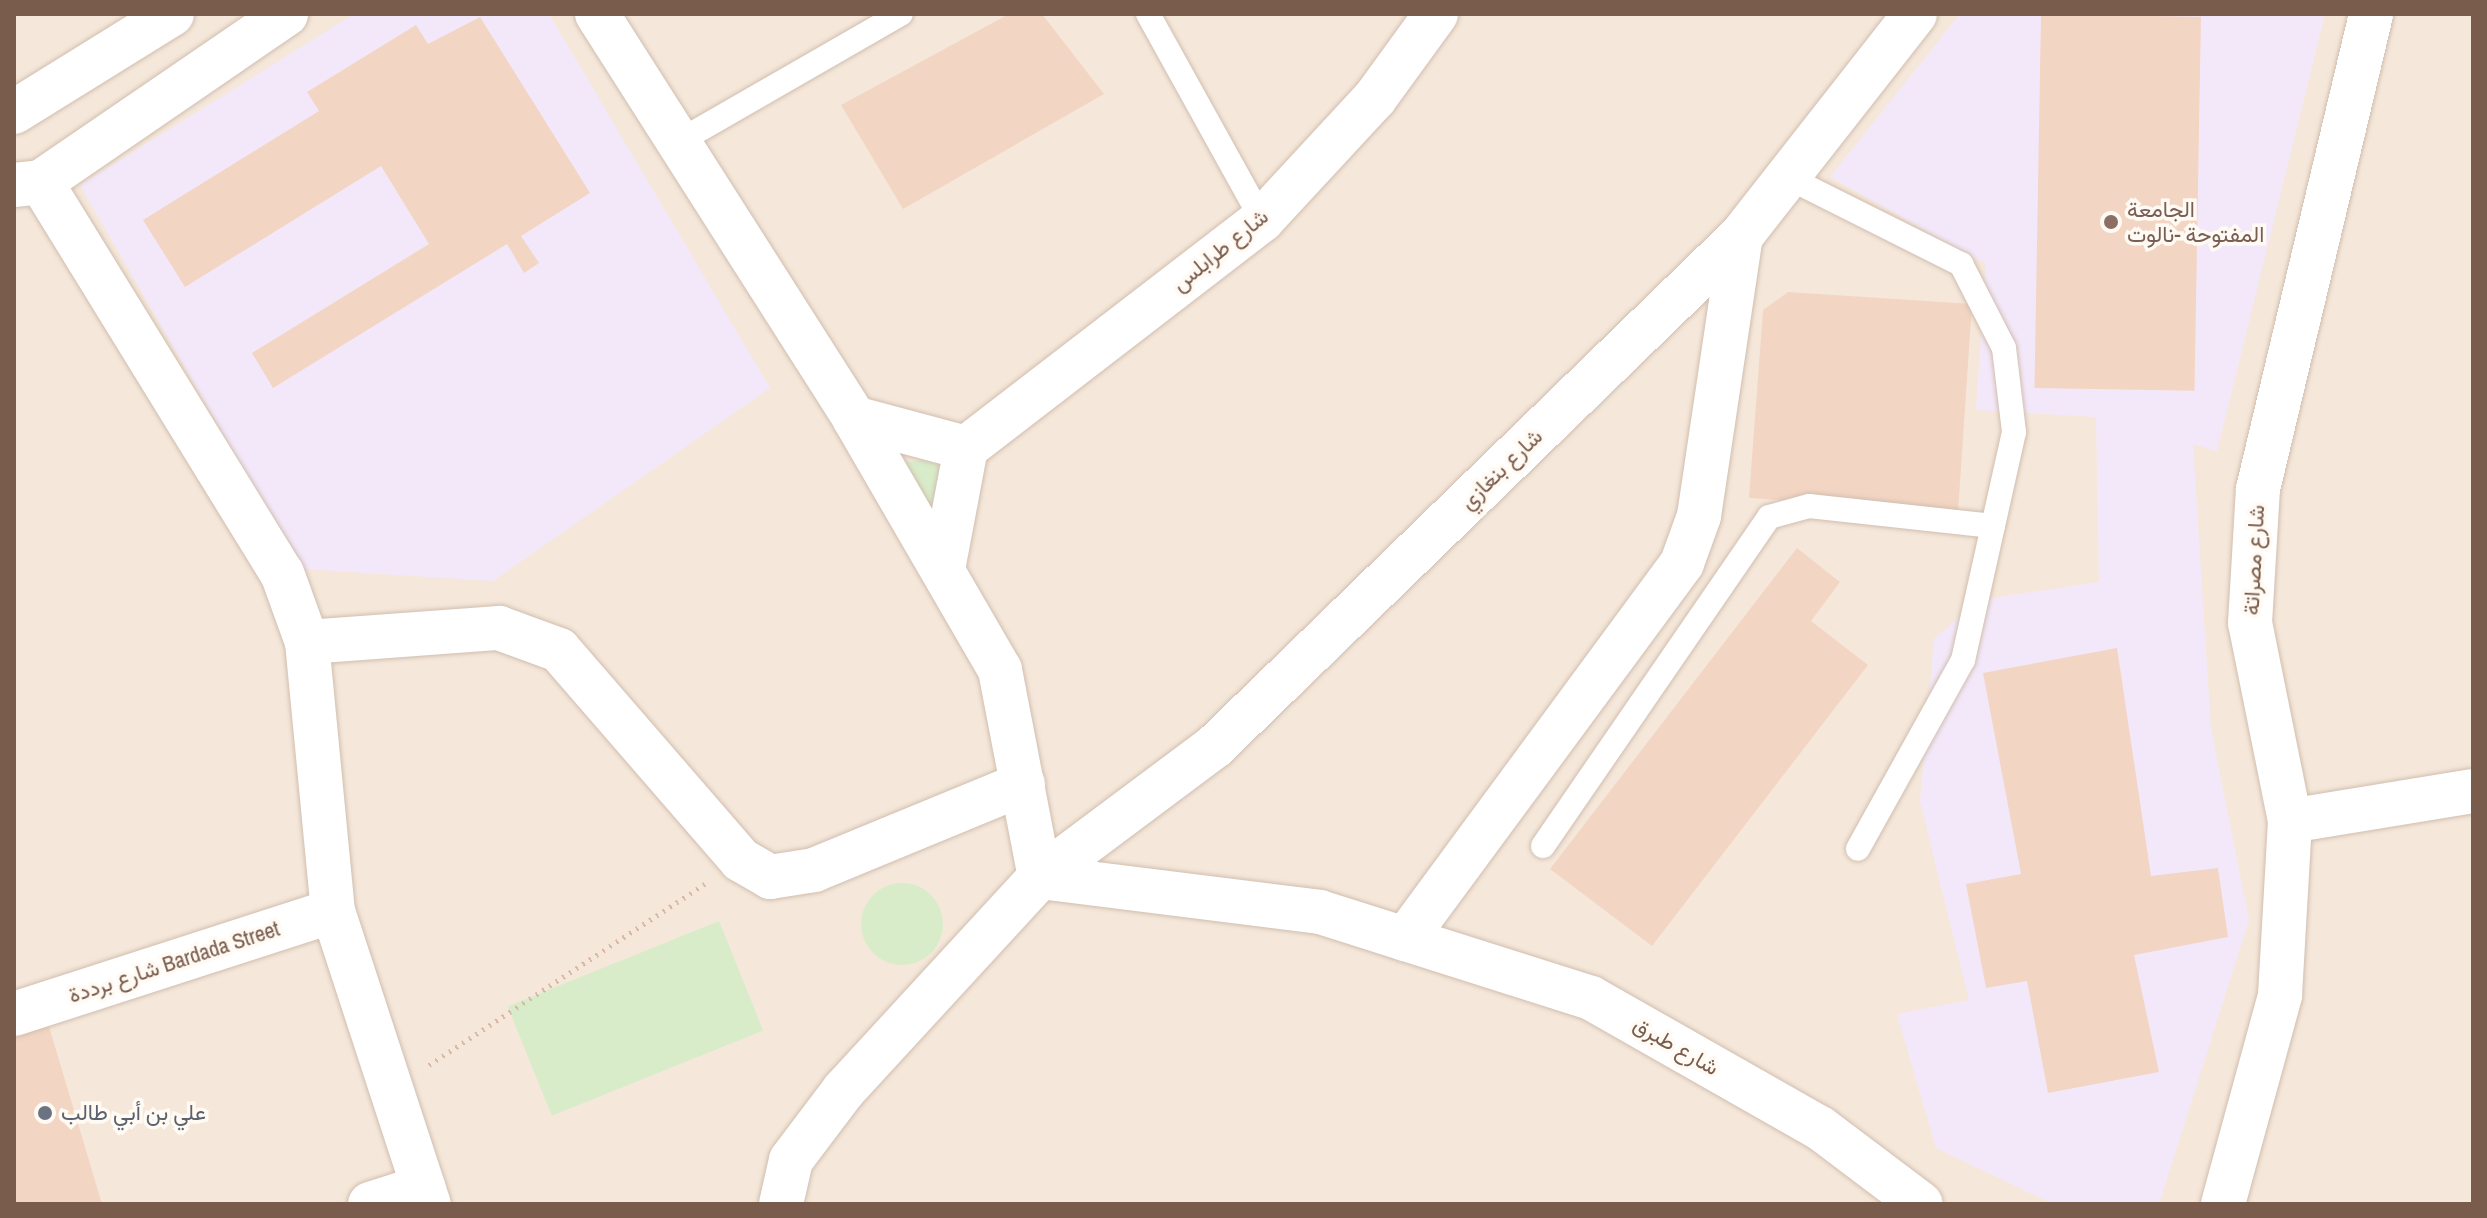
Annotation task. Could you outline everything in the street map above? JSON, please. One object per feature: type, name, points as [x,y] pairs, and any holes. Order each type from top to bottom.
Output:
[{"type":"street","points":[[14,112],[172,14]]},
{"type":"street","points":[[286,14],[27,184],[282,573],[307,642],[333,911],[426,1195],[370,1204]]},
{"type":"street","points":[[597,14],[944,564],[1000,670],[1040,877]]},
{"type":"street","name":"شارع طرابلس","points":[[966,448],[1262,220],[1375,98],[1436,14]]},
{"type":"street","name":"شارع بنغازي","points":[[781,1204],[791,1160],[844,1090],[1040,877],[1214,747],[1741,236],[1915,14]]},
{"type":"street","name":"شارع مصراتة","points":[[2223,1204],[2280,995],[2290,821],[2250,623],[2258,489],[2371,14]]},
{"type":"street","points":[[1405,939],[1682,563],[1699,516],[1741,236]]},
{"type":"street","points":[[854,418],[966,448],[944,564]]},
{"type":"street","points":[[307,642],[499,628],[559,650],[741,860],[770,877],[814,870],[1023,784]]},
{"type":"street","points":[[2290,821],[2473,791]]},
{"type":"street","name":"شارع طبرق","points":[[1040,877],[1320,912],[1591,998],[1820,1128],[1921,1204]]},
{"type":"street","name":"شارع برددة Bardada Street","points":[[14,1014],[333,911]]},
{"type":"lane","points":[[678,142],[901,14]]},
{"type":"lane","points":[[1148,14],[1262,220]]},
{"type":"lane","points":[[1787,177],[1961,264],[2004,348],[2014,432],[1963,660],[1858,849]]},
{"type":"lane","points":[[1543,846],[1769,517],[1809,506],[1993,526]]},
{"type":"path","points":[[391,1089],[741,860]]},
{"type":"shaded area","points":[[14,14],[2473,14],[2473,1204],[14,1204]]},
{"type":"shaded area","points":[[354,14],[549,14],[770,388],[493,581],[301,569],[80,185]]},
{"type":"shaded area","points":[[1960,14],[2325,14],[2217,451],[2193,444],[2211,729],[2249,920],[2159,1204],[2053,1204],[1936,1148],[1897,1014],[1969,1000],[1920,801],[1934,639],[1979,600],[2099,582],[2096,417],[1976,410],[1986,264],[1830,177]]},
{"type":"green space","points":[[959,455],[921,519],[885,465]]},
{"type":"green space","points":[[902,883],[918,886],[931,895],[940,908],[943,924],[940,940],[931,953],[918,962],[902,965],[886,962],[873,953],[864,940],[861,924],[864,908],[873,895],[886,886]]},
{"type":"green space","points":[[719,921],[763,1030],[552,1116],[508,1006]]},
{"type":"building","points":[[1009,14],[1042,14],[1104,94],[903,209],[841,105]]},
{"type":"building","points":[[2041,14],[2201,17],[2194,391],[2034,388]]},
{"type":"building","points":[[480,17],[590,193],[521,236],[539,263],[524,273],[507,244],[273,388],[252,353],[429,244],[381,166],[185,287],[143,220],[319,111],[307,92],[416,25],[428,44]]},
{"type":"building","points":[[1788,292],[1972,304],[1958,512],[1749,498],[1763,310]]},
{"type":"building","points":[[1797,548],[1840,582],[1811,621],[1868,665],[1652,946],[1550,869]]},
{"type":"building","points":[[2117,648],[2151,876],[2218,868],[2228,937],[2134,955],[2159,1072],[2048,1093],[2027,981],[1986,988],[1966,884],[2021,874],[1983,673]]},
{"type":"building","name":"علي بن أبي طالب","points":[[45,1013],[102,1204],[14,1204],[14,1022]]},
{"type":"place","name":"الجامعة المفتوحة -نالوت","points":[[2111,222]]},
{"type":"place","name":"علي بن أبي طالب","points":[[45,1113]]}]
